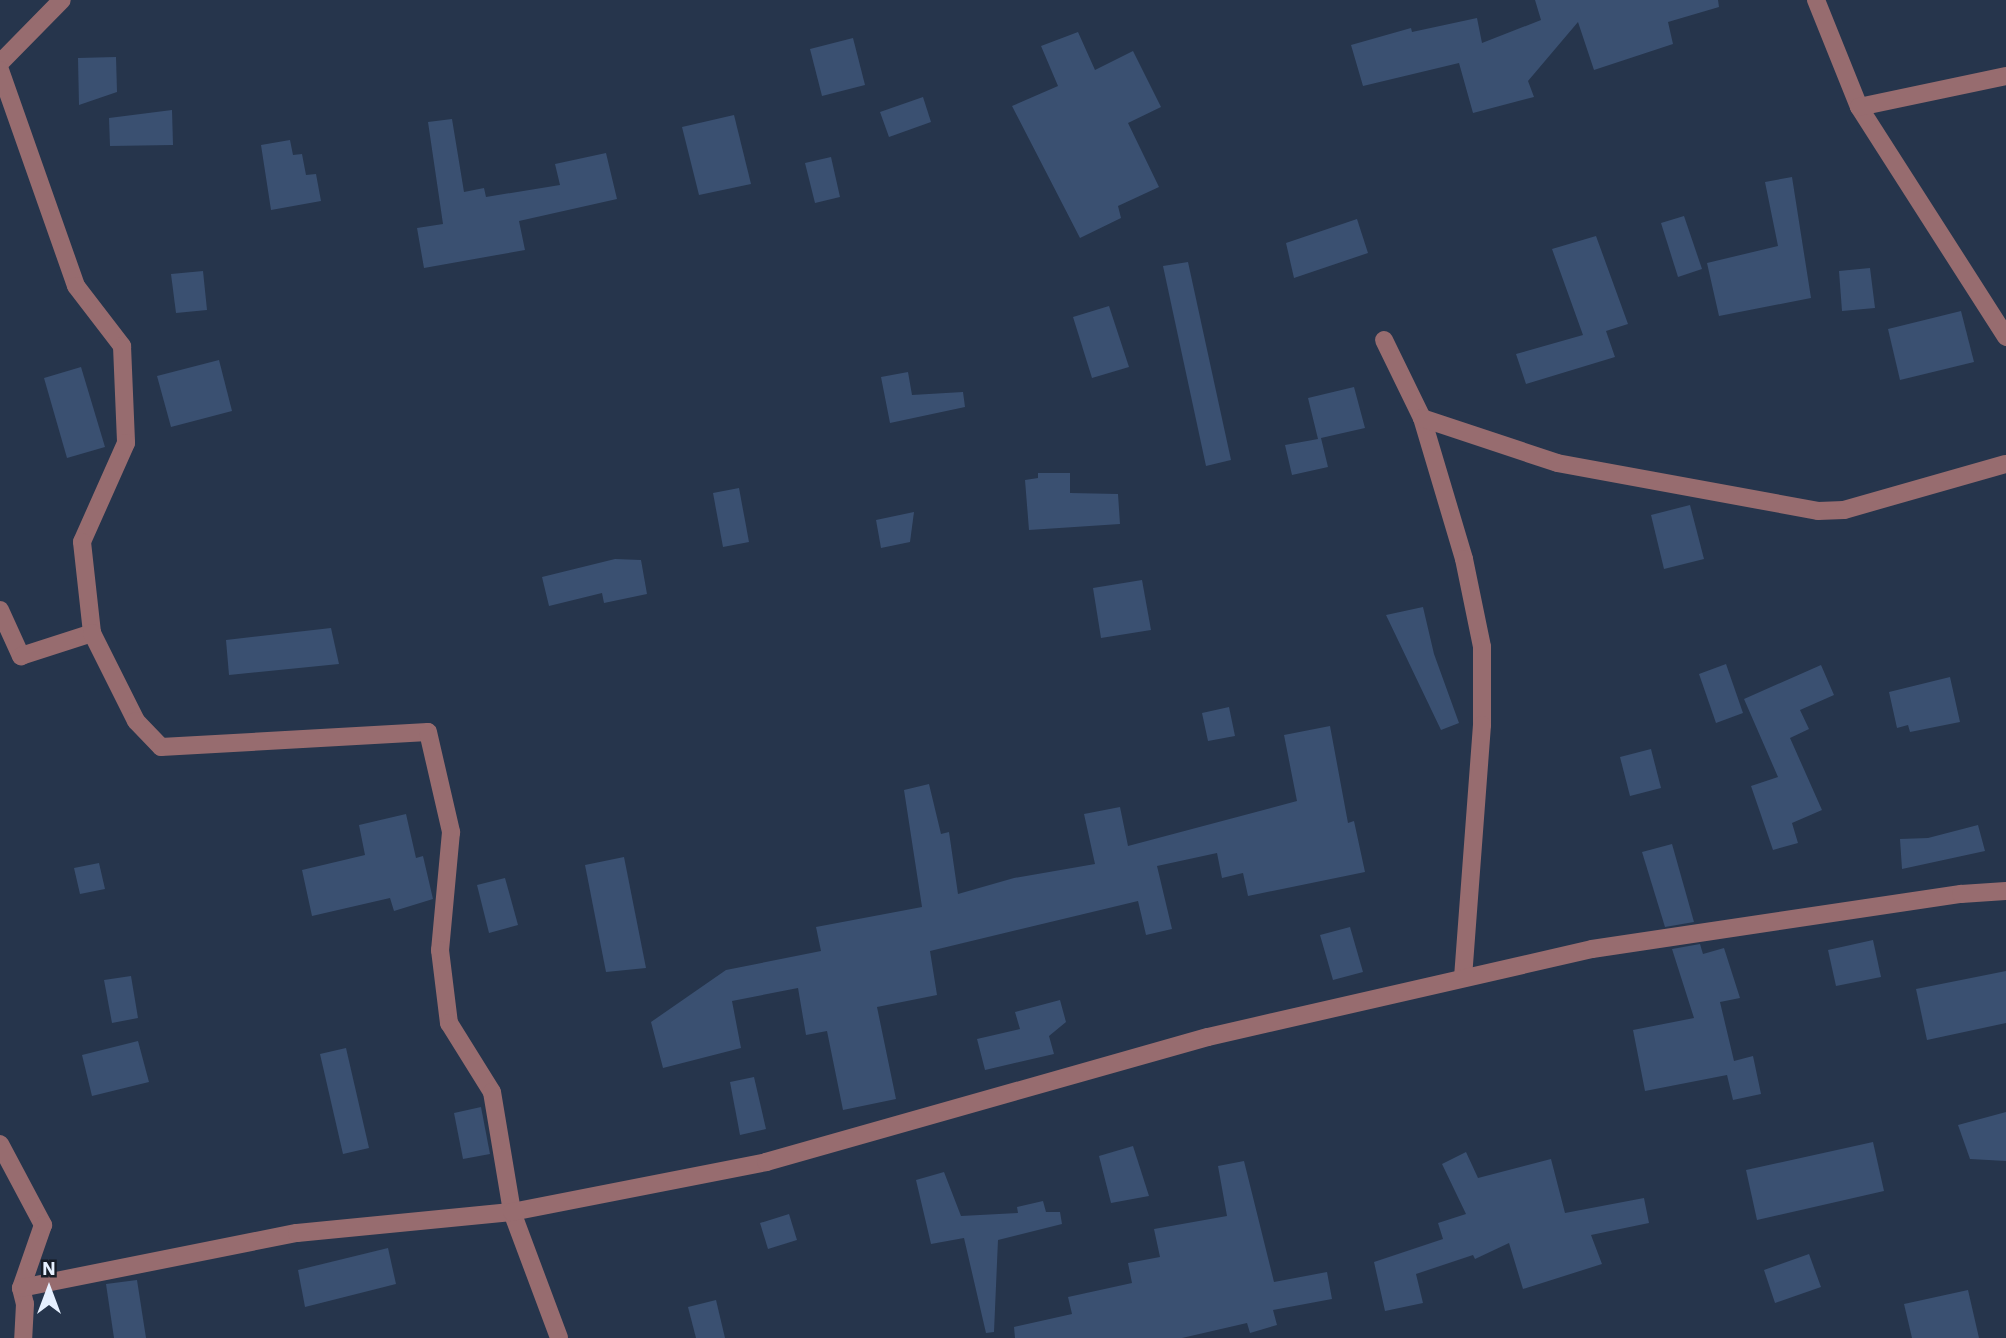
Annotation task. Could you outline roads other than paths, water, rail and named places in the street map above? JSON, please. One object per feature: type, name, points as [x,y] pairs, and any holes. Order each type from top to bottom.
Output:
[{"type":"street","points":[[0,62],[62,0]]},
{"type":"street","points":[[1816,0],[1859,107],[2006,337]]},
{"type":"street","points":[[0,70],[76,286],[121,346],[126,443],[82,542],[92,634],[136,721],[161,747],[428,732],[451,832],[440,950],[449,1023],[492,1092],[512,1212],[559,1338]]},
{"type":"street","points":[[1859,107],[2006,76]]},
{"type":"street","points":[[1384,340],[1422,418],[1464,559],[1482,647],[1482,725],[1463,976]]},
{"type":"street","points":[[1422,418],[1557,463],[1818,511],[1844,510],[2006,464]]},
{"type":"street","points":[[0,610],[21,656],[92,634]]},
{"type":"street","points":[[21,1288],[297,1233],[512,1212],[791,1156],[1208,1037],[1463,976],[1592,949],[1961,894],[2006,891]]},
{"type":"street","points":[[0,1144],[43,1224],[21,1288],[25,1304],[23,1338]]}]
